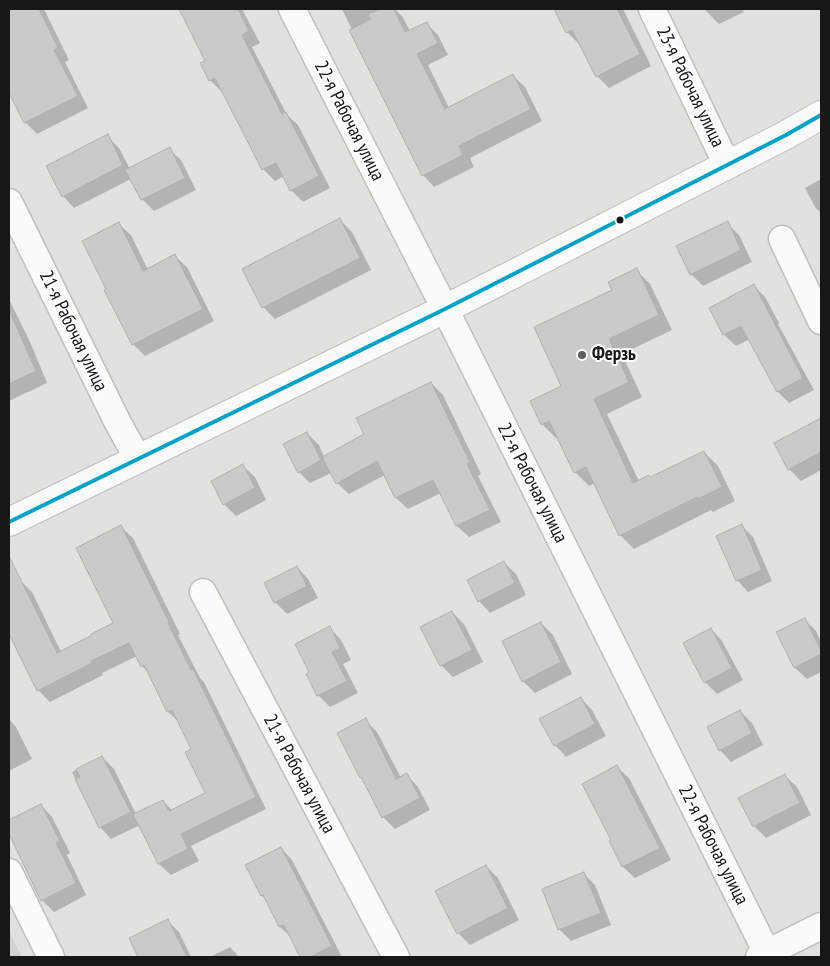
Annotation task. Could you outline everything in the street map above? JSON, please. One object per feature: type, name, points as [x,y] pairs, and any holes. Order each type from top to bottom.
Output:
[{"type":"main road","points":[[9,522],[444,309],[821,115]]},
{"type":"street","name":"22-я Рабочая улица","points":[[292,9],[444,309],[765,956]]},
{"type":"street","name":"23-я Рабочая улица","points":[[652,9],[727,165]]},
{"type":"street","name":"21-я Рабочая улица","points":[[9,202],[138,460]]},
{"type":"street","points":[[782,239],[821,321]]},
{"type":"street","name":"21-я Рабочая улица","points":[[203,592],[396,957]]},
{"type":"street","points":[[9,872],[51,957]]},
{"type":"street","points":[[765,956],[821,926]]},
{"type":"shaded area","points":[[9,931],[22,957],[9,957]]},
{"type":"building","points":[[9,9],[39,9],[58,48],[54,50],[78,96],[24,123],[9,93]]},
{"type":"building","points":[[179,9],[238,9],[249,31],[242,35],[282,114],[286,112],[319,176],[290,191],[276,163],[262,170],[215,78],[209,81],[200,63],[205,61]]},
{"type":"building","points":[[380,9],[394,9],[405,32],[427,22],[438,43],[417,54],[445,109],[513,74],[531,109],[459,146],[463,155],[422,176],[349,30],[371,19],[368,14]]},
{"type":"building","points":[[554,9],[617,9],[640,54],[596,77],[572,30],[566,33]]},
{"type":"building","points":[[108,134],[123,165],[62,197],[46,166]]},
{"type":"building","points":[[170,147],[185,178],[141,200],[125,170]]},
{"type":"building","points":[[340,218],[360,258],[262,308],[242,269]]},
{"type":"building","points":[[728,221],[741,250],[690,275],[676,246]]},
{"type":"building","points":[[119,222],[143,271],[175,254],[203,309],[132,345],[82,241]]},
{"type":"building","points":[[637,268],[659,315],[609,339],[629,382],[594,399],[633,483],[649,475],[650,477],[704,451],[722,487],[698,499],[697,497],[619,536],[586,467],[574,473],[549,421],[541,425],[530,401],[561,386],[534,327],[612,290],[608,282]]},
{"type":"building","points":[[754,284],[803,378],[777,392],[741,326],[723,335],[709,308]]},
{"type":"building","points":[[9,310],[36,371],[9,384]]},
{"type":"building","points":[[431,382],[470,462],[467,464],[490,510],[456,526],[433,480],[395,498],[377,461],[336,484],[322,457],[364,434],[356,418]]},
{"type":"building","points":[[821,418],[821,452],[788,470],[774,443]]},
{"type":"building","points":[[307,432],[321,460],[298,473],[283,444]]},
{"type":"building","points":[[243,464],[255,488],[223,505],[211,481]]},
{"type":"building","points":[[742,524],[762,570],[736,581],[716,536]]},
{"type":"building","points":[[121,525],[191,670],[193,669],[256,797],[181,834],[188,849],[158,864],[133,814],[163,800],[169,811],[205,793],[185,752],[191,749],[172,710],[167,712],[144,665],[141,667],[129,643],[91,661],[92,663],[37,691],[9,634],[9,556],[57,653],[113,623],[76,548]]},
{"type":"building","points":[[504,561],[515,583],[478,602],[467,580]]},
{"type":"building","points":[[297,566],[307,586],[274,603],[264,583]]},
{"type":"building","points":[[452,611],[472,650],[440,666],[420,627]]},
{"type":"building","points":[[805,618],[821,654],[794,668],[776,632]]},
{"type":"building","points":[[541,622],[561,662],[522,682],[502,641]]},
{"type":"building","points":[[330,626],[340,648],[332,652],[347,681],[317,696],[306,674],[309,672],[295,644]]},
{"type":"building","points":[[711,628],[732,668],[704,683],[683,643]]},
{"type":"building","points":[[581,697],[595,724],[554,746],[539,719]]},
{"type":"building","points":[[740,710],[752,733],[719,751],[707,727]]},
{"type":"building","points":[[366,718],[396,779],[407,773],[420,798],[382,818],[337,733]]},
{"type":"building","points":[[102,756],[131,812],[99,828],[75,779],[80,777],[76,769]]},
{"type":"building","points":[[617,765],[660,848],[622,867],[609,841],[611,840],[582,784]]},
{"type":"building","points":[[785,774],[800,803],[753,827],[738,798]]},
{"type":"building","points":[[41,804],[60,841],[56,843],[76,883],[41,901],[9,834],[9,820]]},
{"type":"building","points":[[281,847],[332,946],[310,957],[300,957],[284,925],[279,927],[245,865]]},
{"type":"building","points":[[486,865],[508,908],[457,934],[435,891]]},
{"type":"building","points":[[584,872],[601,913],[558,930],[542,889]]},
{"type":"building","points":[[168,919],[187,957],[138,957],[129,938]]},
{"type":"transit line","points":[[9,522],[445,309],[786,135],[821,115]]},
{"type":"place","name":"Ферзь","points":[[582,355]]}]
